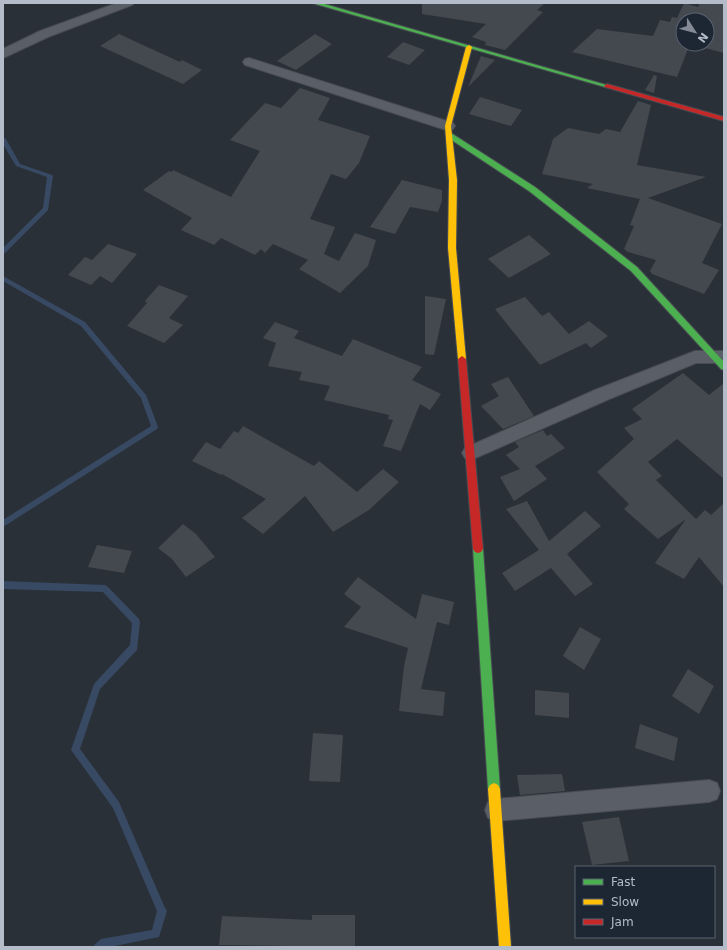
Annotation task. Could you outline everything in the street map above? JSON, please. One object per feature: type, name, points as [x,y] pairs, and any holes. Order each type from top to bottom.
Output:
[{"type":"street","points":[[3,54],[44,34],[128,3]]},
{"type":"street","points":[[315,3],[724,119]]},
{"type":"street","points":[[468,47],[448,130],[453,180],[452,248],[471,453],[505,947]]},
{"type":"street","points":[[249,62],[448,130],[532,189],[634,269],[721,360]]},
{"type":"street","points":[[471,453],[601,394],[695,357],[721,360]]},
{"type":"street","points":[[496,810],[709,791]]},
{"type":"building","points":[[422,3],[545,3],[537,10],[543,12],[505,50],[485,45],[486,42],[472,37],[486,24],[422,14]]},
{"type":"building","points":[[684,3],[698,7],[700,3],[724,3],[724,53],[715,51],[715,12],[680,12]]},
{"type":"building","points":[[672,17],[675,18],[675,52],[687,52],[677,77],[572,52],[597,29],[653,36],[660,20],[670,22]]},
{"type":"building","points":[[119,34],[180,62],[182,60],[202,70],[183,84],[100,46]]},
{"type":"building","points":[[315,34],[332,44],[296,70],[277,61]]},
{"type":"building","points":[[403,42],[425,50],[409,65],[387,57]]},
{"type":"building","points":[[481,56],[495,60],[468,87]]},
{"type":"building","points":[[654,75],[657,76],[654,93],[645,90]]},
{"type":"building","points":[[300,88],[330,98],[318,120],[370,136],[359,163],[346,179],[331,174],[310,219],[335,227],[324,254],[339,261],[355,233],[376,240],[368,266],[340,293],[299,269],[308,260],[273,244],[265,253],[261,249],[255,255],[221,238],[214,245],[181,230],[192,218],[143,190],[169,171],[172,172],[173,170],[231,197],[260,151],[230,140],[265,103],[281,108]]},
{"type":"building","points":[[480,97],[522,110],[511,126],[469,114]]},
{"type":"building","points":[[638,101],[651,105],[637,165],[706,177],[648,198],[722,224],[702,263],[719,270],[704,294],[652,274],[650,271],[656,260],[628,252],[624,249],[634,226],[630,225],[640,199],[587,188],[593,184],[542,174],[553,139],[568,128],[599,134],[606,129],[620,132]]},
{"type":"building","points":[[402,180],[442,190],[442,201],[438,212],[410,207],[395,234],[370,227]]},
{"type":"building","points":[[529,235],[551,254],[509,278],[488,259]]},
{"type":"building","points":[[108,244],[137,254],[112,283],[100,276],[91,285],[68,275],[85,257],[92,260]]},
{"type":"building","points":[[159,285],[188,296],[169,318],[183,325],[164,343],[127,326],[147,303],[145,301]]},
{"type":"building","points":[[425,296],[446,299],[434,355],[425,354]]},
{"type":"building","points":[[525,297],[542,316],[549,312],[569,334],[589,321],[608,336],[591,348],[586,343],[540,365],[495,309]]},
{"type":"building","points":[[275,322],[299,331],[294,338],[342,356],[353,339],[422,367],[412,380],[441,394],[430,410],[420,404],[401,451],[383,446],[393,420],[388,419],[389,415],[324,400],[330,386],[299,380],[302,372],[268,366],[276,343],[263,338]]},
{"type":"building","points":[[683,373],[709,395],[724,383],[724,479],[677,439],[648,462],[662,476],[656,480],[696,519],[705,510],[711,515],[724,503],[724,587],[699,557],[684,579],[655,563],[686,519],[658,539],[624,509],[629,504],[597,472],[634,439],[624,428],[642,419],[632,409]]},
{"type":"building","points":[[508,377],[534,416],[503,429],[481,406],[499,396],[491,384]]},
{"type":"building","points":[[243,426],[314,466],[319,461],[357,492],[383,469],[399,482],[369,510],[333,532],[305,496],[263,534],[242,518],[266,499],[222,474],[221,475],[192,461],[206,442],[220,449],[234,431],[238,433]]},
{"type":"building","points":[[543,430],[547,436],[551,434],[565,448],[535,466],[547,479],[514,501],[500,477],[520,469],[506,455],[519,447],[515,442]]},
{"type":"building","points":[[527,501],[549,541],[585,511],[601,526],[567,554],[593,584],[575,596],[551,568],[515,591],[502,573],[539,550],[506,509]]},
{"type":"building","points":[[183,524],[196,534],[215,557],[186,577],[172,559],[158,548]]},
{"type":"building","points":[[97,545],[132,551],[124,573],[88,567]]},
{"type":"building","points":[[358,577],[416,619],[422,594],[454,602],[449,625],[437,622],[421,689],[445,692],[443,716],[399,711],[404,666],[408,648],[344,627],[361,607],[344,594]]},
{"type":"building","points":[[580,627],[601,639],[584,670],[563,656]]},
{"type":"building","points":[[688,669],[714,686],[699,714],[672,696]]},
{"type":"building","points":[[535,690],[569,693],[569,718],[535,715]]},
{"type":"building","points":[[640,724],[678,738],[674,761],[635,748]]},
{"type":"building","points":[[313,733],[343,735],[340,782],[309,781]]},
{"type":"building","points":[[562,774],[565,791],[520,795],[517,775]]},
{"type":"building","points":[[619,817],[629,861],[592,865],[582,822]]},
{"type":"building","points":[[312,915],[355,915],[355,947],[219,945],[222,916],[312,920]]},
{"type":"waterway","points":[[3,139],[18,165],[50,176],[46,209],[3,252]]},
{"type":"waterway","points":[[3,278],[83,324],[144,397],[155,427],[3,524]]},
{"type":"waterway","points":[[3,585],[105,589],[136,622],[134,647],[97,687],[75,750],[116,805],[162,911],[156,934],[101,944],[98,947]]},
{"type":"traffic: fast","points":[[315,3],[607,86]]},
{"type":"traffic: fast","points":[[449,135],[532,189],[634,269],[724,367]]},
{"type":"traffic: fast","points":[[478,549],[494,789]]},
{"type":"traffic: slow","points":[[462,359],[452,248],[453,180],[448,126],[469,47]]},
{"type":"traffic: slow","points":[[494,789],[505,947]]},
{"type":"traffic: jam","points":[[607,86],[724,119]]},
{"type":"traffic: jam","points":[[462,359],[478,549]]}]
